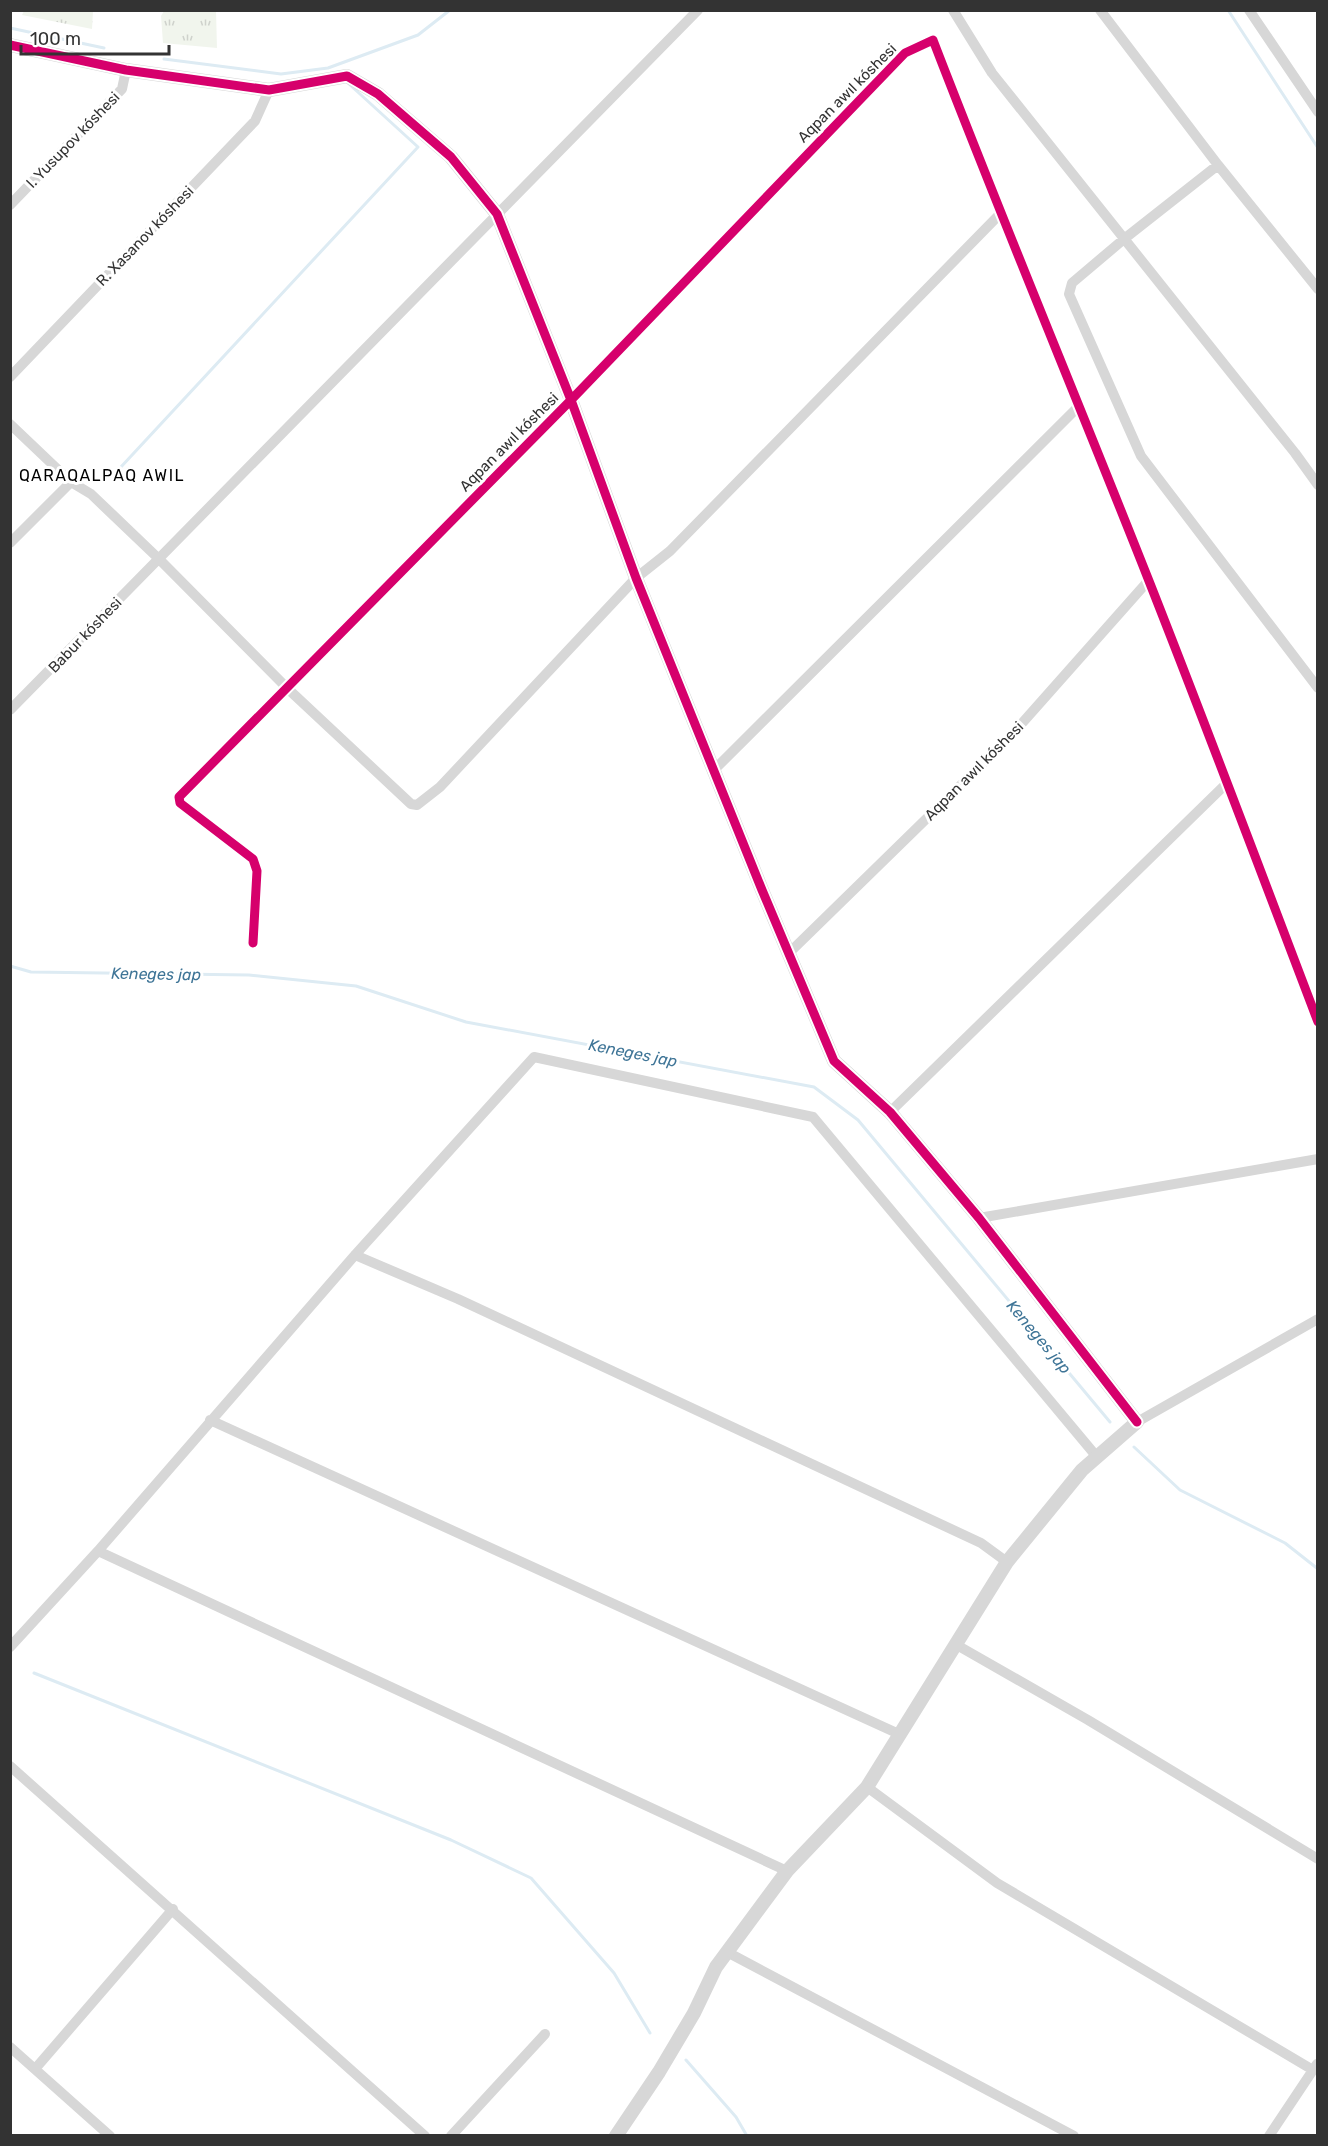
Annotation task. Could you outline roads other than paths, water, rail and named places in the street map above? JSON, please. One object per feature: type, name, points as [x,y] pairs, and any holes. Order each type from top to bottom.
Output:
[{"type":"street","points":[[159,559],[698,10]]},
{"type":"street","points":[[953,10],[992,73],[1295,453],[1317,485]]},
{"type":"street","points":[[1100,10],[1218,165],[1317,289]]},
{"type":"street","points":[[1249,10],[1317,112]]},
{"type":"street","name":"Aqpan awıl kóshesi","points":[[253,943],[257,871],[253,859],[180,802],[179,797],[571,400],[905,53],[933,40],[1000,214]]},
{"type":"street","points":[[10,45],[126,70],[269,90],[346,76],[378,94],[451,157],[497,214],[571,400],[636,578],[834,1061],[890,1112],[979,1218],[1137,1422]]},
{"type":"street","name":"I. Yusupov kóshesi","points":[[10,205],[122,89],[126,70]]},
{"type":"street","name":"R. Xasanov kóshesi","points":[[10,377],[255,121],[269,90]]},
{"type":"street","points":[[1218,165],[1124,238],[1072,283],[1068,294],[1141,456],[1317,688]]},
{"type":"street","points":[[10,424],[71,482],[91,494],[159,559],[286,688],[411,804],[417,805],[440,787],[636,578],[670,551],[1000,214],[1149,580],[1228,782],[1317,1022]]},
{"type":"street","points":[[714,770],[1078,407]]},
{"type":"street","points":[[10,543],[71,482]]},
{"type":"street","name":"Babur kóshesi","points":[[10,710],[159,559]]},
{"type":"street","name":"Aqpan awıl kóshesi","points":[[789,953],[1008,739],[1149,580]]},
{"type":"street","points":[[890,1112],[1228,782]]},
{"type":"street","points":[[10,1647],[98,1551],[355,1255],[534,1057],[813,1117],[1097,1457]]},
{"type":"street","points":[[979,1218],[1317,1159]]},
{"type":"street","points":[[355,1255],[458,1299],[981,1543],[1007,1562]]},
{"type":"street","points":[[616,2136],[670,2054],[694,2013],[716,1967],[787,1871],[867,1787],[1007,1562],[1082,1470],[1137,1422],[1317,1319]]},
{"type":"street","points":[[210,1420],[899,1734]]},
{"type":"street","points":[[98,1551],[787,1871]]},
{"type":"street","points":[[955,1644],[1088,1720],[1317,1859]]},
{"type":"street","points":[[10,1766],[425,2136]]},
{"type":"street","points":[[867,1787],[997,1883],[1315,2067],[1269,2136]]},
{"type":"street","points":[[35,2068],[173,1909]]},
{"type":"street","points":[[727,1952],[1074,2136]]},
{"type":"street","points":[[452,2136],[545,2034]]},
{"type":"street","points":[[10,2047],[110,2136]]},
{"type":"waterway","points":[[164,59],[281,74],[328,68],[418,35],[450,10]]},
{"type":"waterway","points":[[1228,10],[1318,148]]},
{"type":"waterway","points":[[10,28],[104,48]]},
{"type":"waterway","points":[[120,468],[418,147],[349,84]]},
{"type":"waterway","name":"Keneges jap","points":[[10,966],[31,972],[249,975],[356,986],[466,1022],[814,1087],[858,1120],[1110,1422]]},
{"type":"waterway","name":"Keneges jap","points":[[1134,1447],[1180,1490],[1285,1543],[1318,1569]]},
{"type":"waterway","points":[[34,1673],[451,1840],[531,1878],[614,1973],[650,2033]]},
{"type":"waterway","points":[[686,2060],[736,2117],[747,2136]]},
{"type":"district","name":"QARAQALPAQ AWIL","points":[[102,475]]}]
